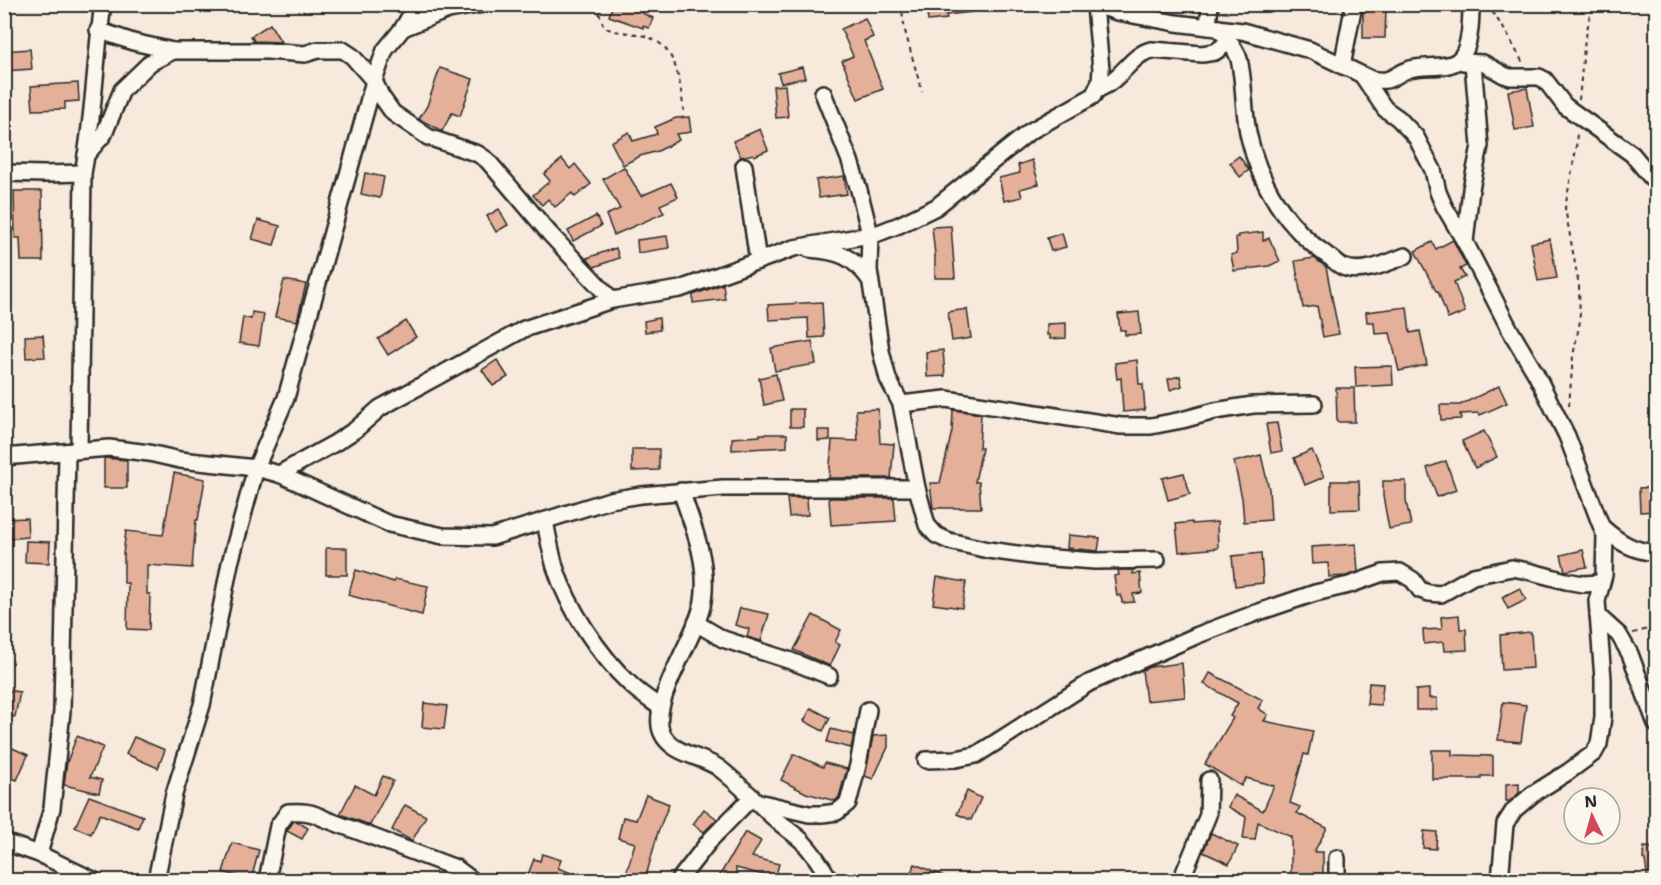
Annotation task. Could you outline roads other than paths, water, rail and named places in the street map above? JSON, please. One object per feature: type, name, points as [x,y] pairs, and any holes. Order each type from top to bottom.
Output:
[{"type":"street","points":[[39,854],[52,808],[62,711],[83,172],[98,30],[104,4]]},
{"type":"street","points":[[156,880],[174,794],[202,705],[230,563],[256,468],[286,398],[374,81],[385,50],[403,28],[417,4]]},
{"type":"street","points":[[403,28],[448,10],[484,4]]},
{"type":"street","points":[[1210,4],[1214,28],[1229,42],[1238,58],[1248,134],[1256,162],[1267,187],[1291,224],[1305,239],[1342,267],[1371,268],[1405,256]]},
{"type":"street","points":[[1342,66],[1354,4]]},
{"type":"street","points":[[1456,62],[1463,54],[1469,39],[1471,4]]},
{"type":"street","points":[[279,474],[355,430],[380,408],[524,329],[612,300],[680,289],[794,248],[870,234],[900,225],[936,207],[1029,132],[1093,96],[1098,89],[1101,69],[1094,5],[1176,23],[1242,31],[1310,50],[1362,75],[1380,81],[1395,78],[1407,70],[1456,62],[1483,63],[1504,75],[1539,77],[1545,80],[1565,106],[1578,117],[1596,127],[1632,154],[1656,183]]},
{"type":"street","points":[[98,30],[133,42],[173,51],[267,51],[305,54],[318,50],[343,50],[374,81],[393,113],[428,137],[478,154],[487,160],[550,234],[612,300]]},
{"type":"street","points":[[1098,89],[1108,86],[1118,78],[1145,51],[1202,54],[1215,52],[1229,42]]},
{"type":"street","points":[[86,155],[104,134],[122,90],[150,63],[173,51]]},
{"type":"street","points":[[1466,242],[1471,189],[1480,146],[1473,63]]},
{"type":"street","points":[[1362,75],[1385,109],[1398,118],[1416,137],[1433,170],[1444,206],[1466,242],[1567,436],[1605,536],[1605,558],[1597,601],[1603,717],[1599,744],[1594,753],[1533,794],[1514,810],[1505,824],[1500,880]]},
{"type":"street","points":[[823,93],[855,174],[870,234],[869,259],[881,351],[888,379],[901,404],[917,488],[927,525],[936,535],[949,542],[1039,557],[1095,561],[1157,561]]},
{"type":"street","points":[[744,166],[758,261]]},
{"type":"street","points":[[4,173],[83,172]]},
{"type":"street","points":[[794,248],[818,249],[849,258],[860,265],[871,280]]},
{"type":"street","points":[[901,404],[946,399],[1121,426],[1151,426],[1253,405],[1314,404]]},
{"type":"street","points":[[4,457],[109,448],[180,460],[256,468],[279,474],[389,524],[443,536],[492,537],[610,500],[641,495],[723,488],[917,488]]},
{"type":"street","points":[[681,491],[700,546],[705,584],[703,604],[660,707],[659,720],[662,733],[669,743],[718,768],[755,800],[801,841],[821,864],[830,880]]},
{"type":"street","points":[[545,521],[555,567],[563,588],[593,641],[631,685],[660,707]]},
{"type":"street","points":[[1603,528],[1630,548],[1656,553]]},
{"type":"street","points":[[926,760],[956,759],[976,755],[1089,683],[1198,635],[1256,613],[1383,573],[1400,572],[1413,580],[1420,590],[1441,594],[1473,576],[1512,568],[1539,573],[1566,582],[1601,583]]},
{"type":"street","points":[[1599,616],[1618,635],[1630,654],[1656,724]]},
{"type":"street","points":[[696,623],[723,639],[829,676]]},
{"type":"street","points":[[755,800],[809,814],[837,812],[848,803],[868,710]]},
{"type":"street","points":[[1181,880],[1208,815],[1209,780]]},
{"type":"street","points":[[679,880],[711,839],[755,800]]},
{"type":"street","points":[[267,880],[278,826],[288,812],[312,812],[325,819],[456,868],[472,880]]},
{"type":"street","points":[[4,842],[39,854],[93,880]]},
{"type":"street","points":[[1337,858],[1337,880]]}]
